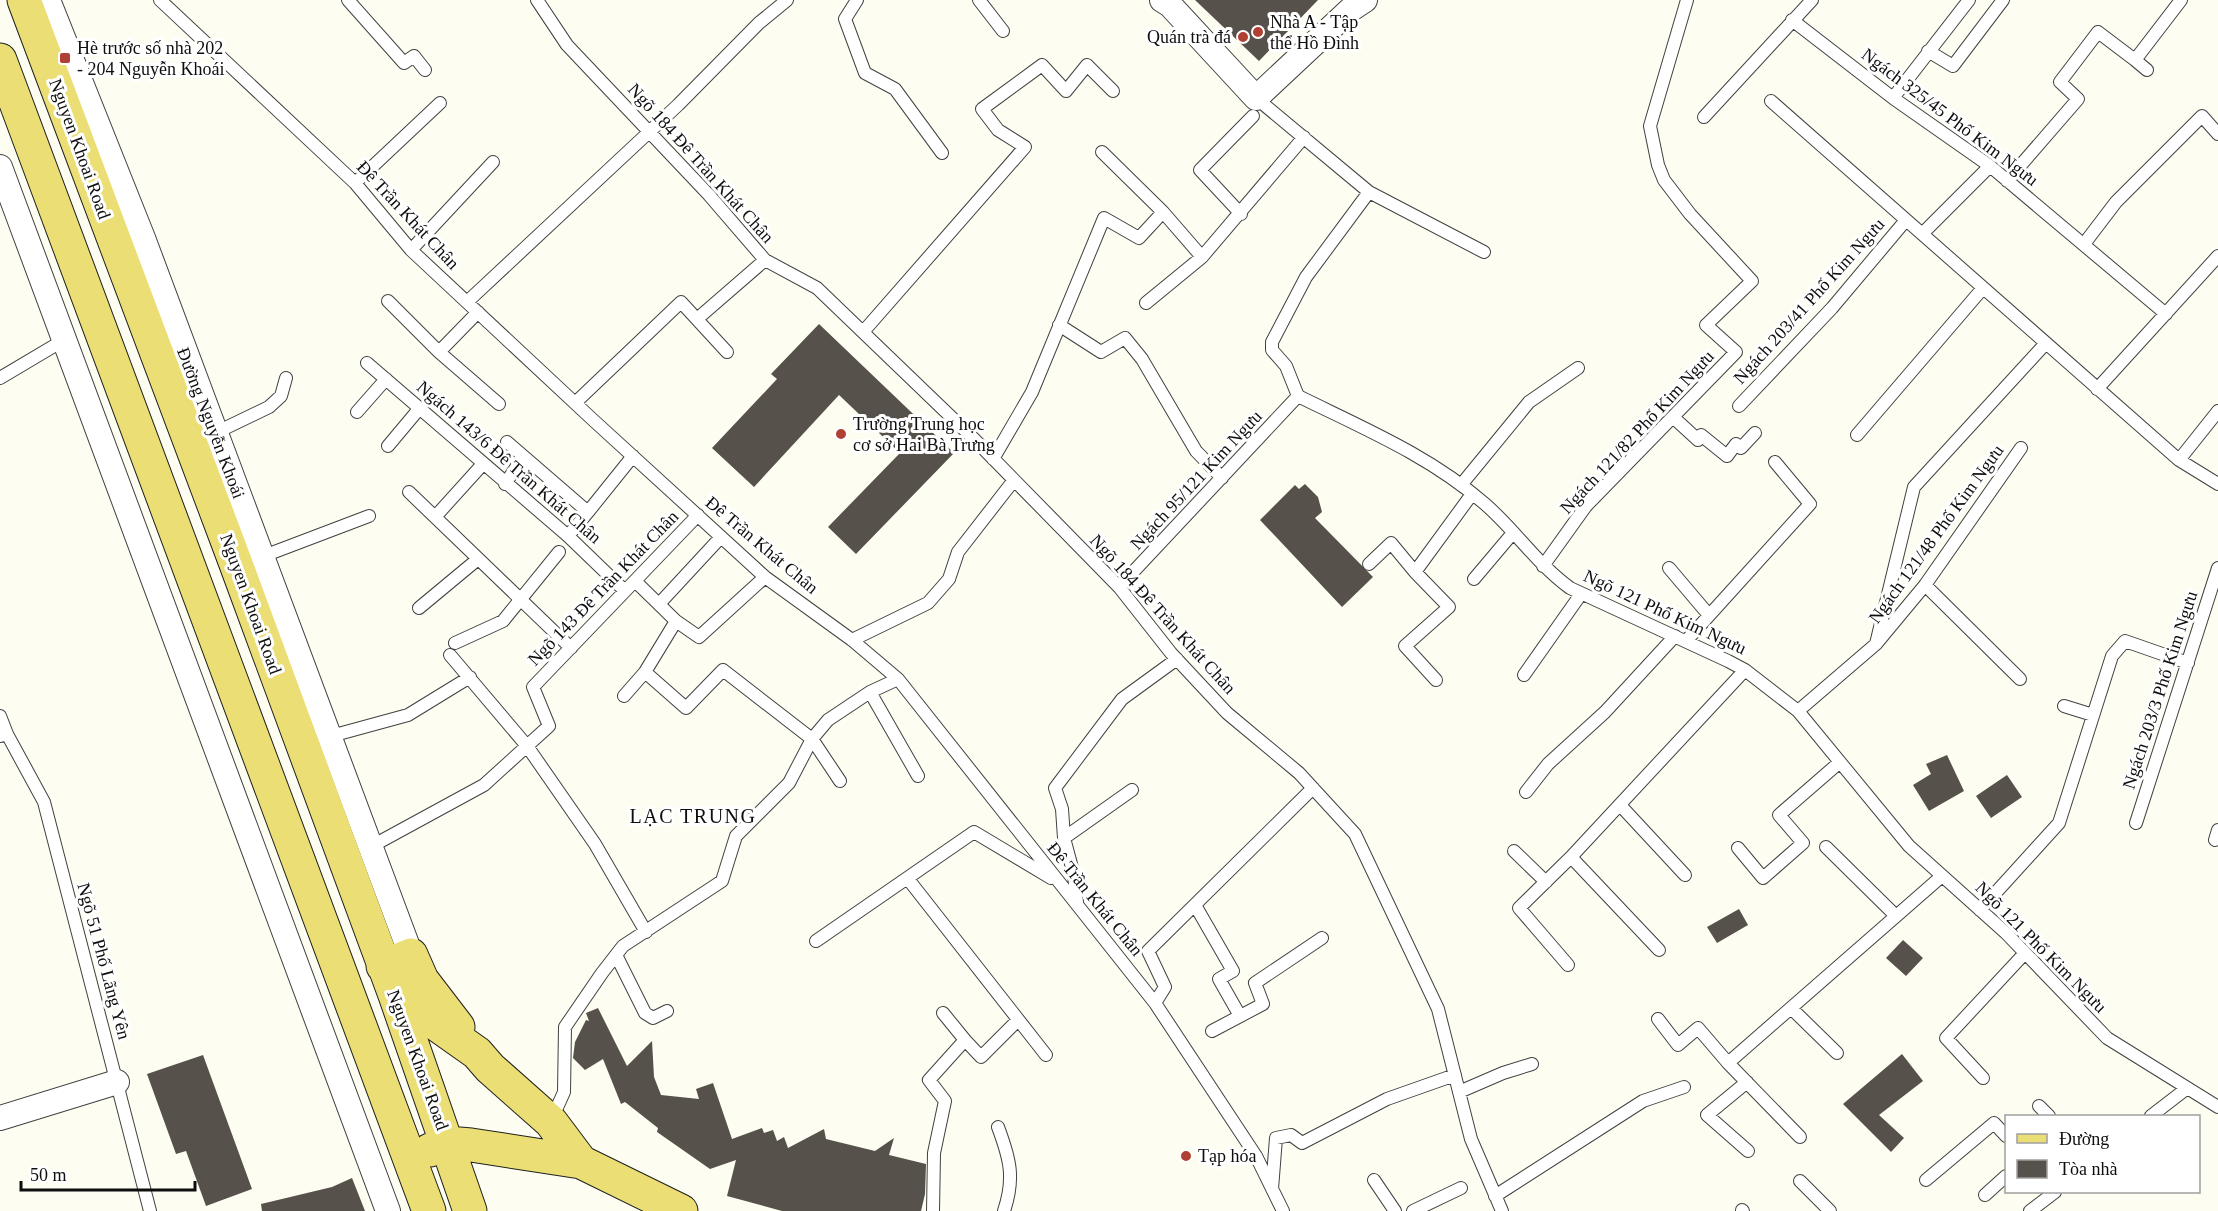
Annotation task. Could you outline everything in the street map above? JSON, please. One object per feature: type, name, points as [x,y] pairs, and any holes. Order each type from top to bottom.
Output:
[{"type":"main road","name":"Nguyen Khoai Road","points":[[24,0],[236,564],[396,972],[447,1143],[470,1211]]},
{"type":"main road","points":[[0,60],[429,1211]]},
{"type":"main road","points":[[396,972],[477,1053]]},
{"type":"main road","points":[[396,972],[422,980],[490,1068],[551,1122],[580,1162]]},
{"type":"main road","points":[[408,1158],[447,1143],[526,1152],[580,1162],[681,1211]]},
{"type":"street","name":"Đường Nguyễn Khoái","points":[[48,0],[87,91],[372,846]]},
{"type":"street","points":[[1170,2],[1255,107],[1351,3]]},
{"type":"street","points":[[0,167],[388,1211]]},
{"type":"street","name":"Nguyen Khoai Road","points":[[372,846],[396,972]]},
{"type":"street","points":[[0,1118],[117,1082]]},
{"type":"lane","name":"Đê Trần Khát Chân","points":[[160,0],[355,183],[411,250],[575,403],[765,577],[852,640],[898,679],[1155,1002],[1256,1156],[1283,1211]]},
{"type":"lane","points":[[348,0],[404,63],[414,56],[425,70]]},
{"type":"lane","name":"Ngõ 184 Đê Trần Khát Chân","points":[[537,0],[567,45],[649,131],[765,260],[817,288],[863,332],[1119,587],[1177,659],[1227,713],[1299,773],[1355,834],[1438,1009],[1471,1139],[1502,1211]]},
{"type":"lane","points":[[467,302],[649,131],[759,23],[787,0]]},
{"type":"lane","points":[[857,0],[845,19],[865,73],[895,89],[942,153]]},
{"type":"lane","points":[[979,0],[1003,31]]},
{"type":"lane","name":"Ngách 121/82 Phố Kim Ngưu","points":[[1544,566],[1586,506],[1674,418],[1736,351],[1706,325],[1752,281],[1690,214],[1664,180],[1658,165],[1650,126],[1687,0]]},
{"type":"lane","points":[[1704,117],[1812,0]]},
{"type":"lane","points":[[1893,98],[1969,0]]},
{"type":"lane","points":[[1928,51],[1953,66],[2003,0]]},
{"type":"lane","points":[[2135,60],[2181,0]]},
{"type":"lane","name":"Ngách 325/45 Phố Kim Ngưu","points":[[1792,20],[1893,98],[1990,166],[2085,244],[2166,315]]},
{"type":"lane","points":[[2007,181],[2078,99],[2060,82],[2098,32],[2147,70]]},
{"type":"lane","points":[[863,332],[1025,147],[998,130],[982,109],[1042,65],[1066,91],[1087,65],[1113,91]]},
{"type":"lane","points":[[1771,101],[2179,460],[2218,484]]},
{"type":"lane","points":[[355,183],[440,103]]},
{"type":"lane","points":[[1241,214],[1200,170],[1255,107],[1304,137],[1369,192],[1484,252]]},
{"type":"lane","points":[[2085,244],[2116,202],[2202,116],[2218,134]]},
{"type":"lane","points":[[1146,303],[1202,257],[1241,214],[1304,137]]},
{"type":"lane","points":[[1102,152],[1163,212],[1202,257]]},
{"type":"lane","points":[[411,250],[493,162]]},
{"type":"lane","points":[[1922,234],[1990,166]]},
{"type":"lane","points":[[1298,396],[1286,366],[1272,350],[1272,342],[1306,278],[1369,192]]},
{"type":"lane","points":[[993,459],[1032,392],[1104,218],[1139,238],[1163,212]]},
{"type":"lane","name":"Ngách 203/41 Phố Kim Ngưu","points":[[1738,406],[1832,308],[1906,220]]},
{"type":"lane","points":[[2097,389],[2218,256]]},
{"type":"lane","points":[[697,319],[765,260]]},
{"type":"lane","points":[[1857,435],[1983,288]]},
{"type":"lane","points":[[388,301],[440,352],[499,404]]},
{"type":"lane","points":[[575,403],[681,302],[727,352]]},
{"type":"lane","points":[[440,352],[478,312]]},
{"type":"lane","points":[[1059,325],[1101,352],[1125,338],[1142,359],[1196,451],[1222,478]]},
{"type":"lane","points":[[0,378],[64,340]]},
{"type":"lane","points":[[1876,645],[1914,487],[2046,344]]},
{"type":"lane","name":"Ngách 143/6 Đê Trần Khát Chân","points":[[367,363],[482,465],[568,536],[625,591]]},
{"type":"lane","points":[[1461,485],[1529,402],[1578,368]]},
{"type":"lane","points":[[215,433],[269,406],[281,396],[286,378]]},
{"type":"lane","points":[[357,412],[386,379]]},
{"type":"lane","name":"Ngách 95/121 Kim Ngưu","points":[[1119,587],[1298,396]]},
{"type":"lane","name":"Ngõ 121 Phố Kim Ngưu","points":[[1298,396],[1413,453],[1461,485],[1487,506],[1544,566],[1581,594],[1681,638],[1745,670],[1798,711],[1909,846],[2025,953],[2107,1038],[2218,1107]]},
{"type":"lane","points":[[388,446],[419,408]]},
{"type":"lane","points":[[2179,460],[2218,411]]},
{"type":"lane","points":[[1674,418],[1698,440],[1701,435],[1726,456],[1736,444],[1741,448],[1755,433]]},
{"type":"lane","points":[[507,442],[588,512]]},
{"type":"lane","name":"Ngách 121/48 Phố Kim Ngưu","points":[[1798,711],[1876,645],[1925,585],[2021,448]]},
{"type":"lane","points":[[568,536],[633,456]]},
{"type":"lane","points":[[505,484],[523,457]]},
{"type":"lane","points":[[1526,792],[1548,764],[1708,614],[1810,504],[1775,462]]},
{"type":"lane","points":[[435,517],[482,465]]},
{"type":"lane","points":[[852,640],[928,603],[949,579],[957,552],[1014,480]]},
{"type":"lane","points":[[409,492],[571,648]]},
{"type":"lane","points":[[1415,572],[1472,494]]},
{"type":"lane","name":"Ngõ 143 Đê Trần Khát Chân","points":[[527,746],[549,726],[533,687],[698,515]]},
{"type":"lane","points":[[261,557],[369,516]]},
{"type":"lane","points":[[1474,579],[1512,534]]},
{"type":"lane","points":[[659,604],[722,537]]},
{"type":"lane","points":[[1370,564],[1391,543],[1449,607],[1405,646],[1436,680]]},
{"type":"lane","points":[[559,552],[520,597],[503,621],[453,649],[470,677],[527,746],[595,844],[646,932]]},
{"type":"lane","points":[[419,608],[478,559]]},
{"type":"lane","points":[[1669,568],[1708,614]]},
{"type":"lane","name":"Ngách 203/3 Phố Kim Ngưu","points":[[2136,823],[2218,568]]},
{"type":"lane","points":[[635,581],[676,621],[699,637],[765,577]]},
{"type":"lane","points":[[1925,585],[2020,679]]},
{"type":"lane","points":[[1524,675],[1581,594]]},
{"type":"lane","points":[[624,696],[645,672],[676,621]]},
{"type":"lane","points":[[1980,910],[2059,823],[2112,656],[2125,641],[2188,663]]},
{"type":"lane","points":[[1077,902],[1074,875],[1064,838],[1062,810],[1055,788],[1122,699],[1177,659]]},
{"type":"lane","points":[[645,672],[686,708],[723,670],[812,740],[840,781]]},
{"type":"lane","points":[[1568,965],[1519,908],[1571,857],[1745,670]]},
{"type":"lane","points":[[331,736],[408,715],[470,677]]},
{"type":"lane","points":[[551,1122],[564,1092],[565,1027],[623,946],[723,880],[736,836],[789,783],[812,740],[828,720],[870,692],[898,679]]},
{"type":"lane","points":[[870,692],[918,776]]},
{"type":"lane","points":[[2064,706],[2093,715]]},
{"type":"lane","name":"Ngõ 51 Phố Lãng Yên","points":[[0,716],[3,735],[44,802],[150,1211]]},
{"type":"lane","points":[[372,846],[484,785],[527,746]]},
{"type":"lane","points":[[1738,848],[1763,878],[1803,843],[1779,815],[1840,762]]},
{"type":"lane","points":[[1155,1002],[1165,987],[1148,951],[1313,788]]},
{"type":"lane","points":[[1064,838],[1132,790]]},
{"type":"lane","points":[[1620,805],[1685,875]]},
{"type":"lane","points":[[816,941],[974,832],[1059,884]]},
{"type":"lane","points":[[1826,847],[1896,916]]},
{"type":"lane","points":[[1514,851],[1546,882]]},
{"type":"lane","points":[[1571,857],[1659,950]]},
{"type":"lane","points":[[1728,1063],[1942,876]]},
{"type":"lane","points":[[908,879],[1046,1055]]},
{"type":"lane","points":[[1195,905],[1233,971],[1219,978],[1240,1016]]},
{"type":"lane","points":[[1212,1030],[1263,1004],[1255,983],[1322,938]]},
{"type":"lane","points":[[1983,1078],[1946,1038],[2025,953]]},
{"type":"lane","points":[[616,955],[645,1013],[653,1018],[667,1011]]},
{"type":"lane","points":[[1791,1008],[1837,1053]]},
{"type":"lane","points":[[943,1013],[981,1057],[1018,1020]]},
{"type":"lane","points":[[1658,1019],[1678,1045],[1698,1028],[1728,1063],[1800,1137]]},
{"type":"lane","points":[[933,1211],[934,1153],[945,1101],[929,1080],[965,1040]]},
{"type":"lane","points":[[1459,1092],[1503,1073],[1532,1064]]},
{"type":"lane","points":[[1272,1189],[1276,1138],[1291,1135],[1302,1143],[1387,1100],[1455,1075]]},
{"type":"lane","points":[[1747,1082],[1707,1115],[1748,1151]]},
{"type":"lane","points":[[1495,1196],[1642,1101],[1684,1087]]},
{"type":"lane","points":[[2152,1115],[2186,1089]]},
{"type":"lane","points":[[2039,1106],[2048,1115]]},
{"type":"lane","points":[[1926,1180],[1994,1124],[2005,1134]]},
{"type":"lane","points":[[998,1126],[1010,1168],[1011,1190],[1004,1211]]},
{"type":"lane","points":[[1985,1195],[2005,1178]]},
{"type":"lane","points":[[1374,1180],[1395,1211]]},
{"type":"lane","points":[[1800,1181],[1830,1211]]},
{"type":"lane","points":[[1413,1211],[1461,1188]]},
{"type":"lane","points":[[2030,1211],[2052,1193]]},
{"type":"building","name":"Nhà A - Tập thể Hồ Đình","points":[[1195,0],[1318,0],[1259,61]]},
{"type":"building","points":[[819,324],[954,453],[856,554],[828,527],[900,453],[839,395],[754,487],[712,448],[777,379],[771,374]]},
{"type":"building","points":[[1305,484],[1318,497],[1322,512],[1315,518],[1373,577],[1342,607],[1260,520],[1295,485],[1299,489]]},
{"type":"building","points":[[1947,755],[1964,791],[1929,811],[1913,785],[1931,774],[1926,764]]},
{"type":"building","points":[[2007,775],[2022,797],[1991,818],[1976,796]]},
{"type":"building","points":[[1739,909],[1748,925],[1717,943],[1707,927]]},
{"type":"building","points":[[1903,940],[1923,958],[1906,976],[1886,958]]},
{"type":"building","points":[[598,1008],[627,1066],[652,1041],[654,1077],[661,1095],[699,1099],[696,1089],[713,1083],[732,1139],[762,1128],[764,1133],[773,1130],[777,1141],[784,1137],[788,1148],[824,1129],[826,1139],[875,1151],[894,1138],[889,1155],[926,1164],[925,1194],[921,1211],[782,1211],[727,1196],[736,1160],[710,1169],[657,1132],[658,1128],[625,1102],[621,1104],[603,1059],[585,1070],[573,1058],[575,1042],[586,1020],[589,1021],[586,1013]]},
{"type":"building","points":[[1902,1054],[1923,1081],[1879,1115],[1904,1138],[1891,1152],[1843,1104]]},
{"type":"building","points":[[203,1055],[252,1189],[206,1206],[186,1151],[176,1154],[147,1074]]},
{"type":"building","points":[[352,1178],[365,1211],[262,1211],[261,1204],[332,1187]]},
{"type":"place","name":"Nhà A - Tập thể Hồ Đình","points":[[1258,32]]},
{"type":"place","name":"Quán trà đá","points":[[1243,37]]},
{"type":"place","name":"Hè trước số nhà 202 - 204 Nguyễn Khoái","points":[[65,58]]},
{"type":"place","name":"Trường Trung học cơ sở Hai Bà Trưng","points":[[841,434]]},
{"type":"place","name":"Tạp hóa","points":[[1186,1156]]},
{"type":"district","name":"LẠC TRUNG","points":[[693,816]]}]
